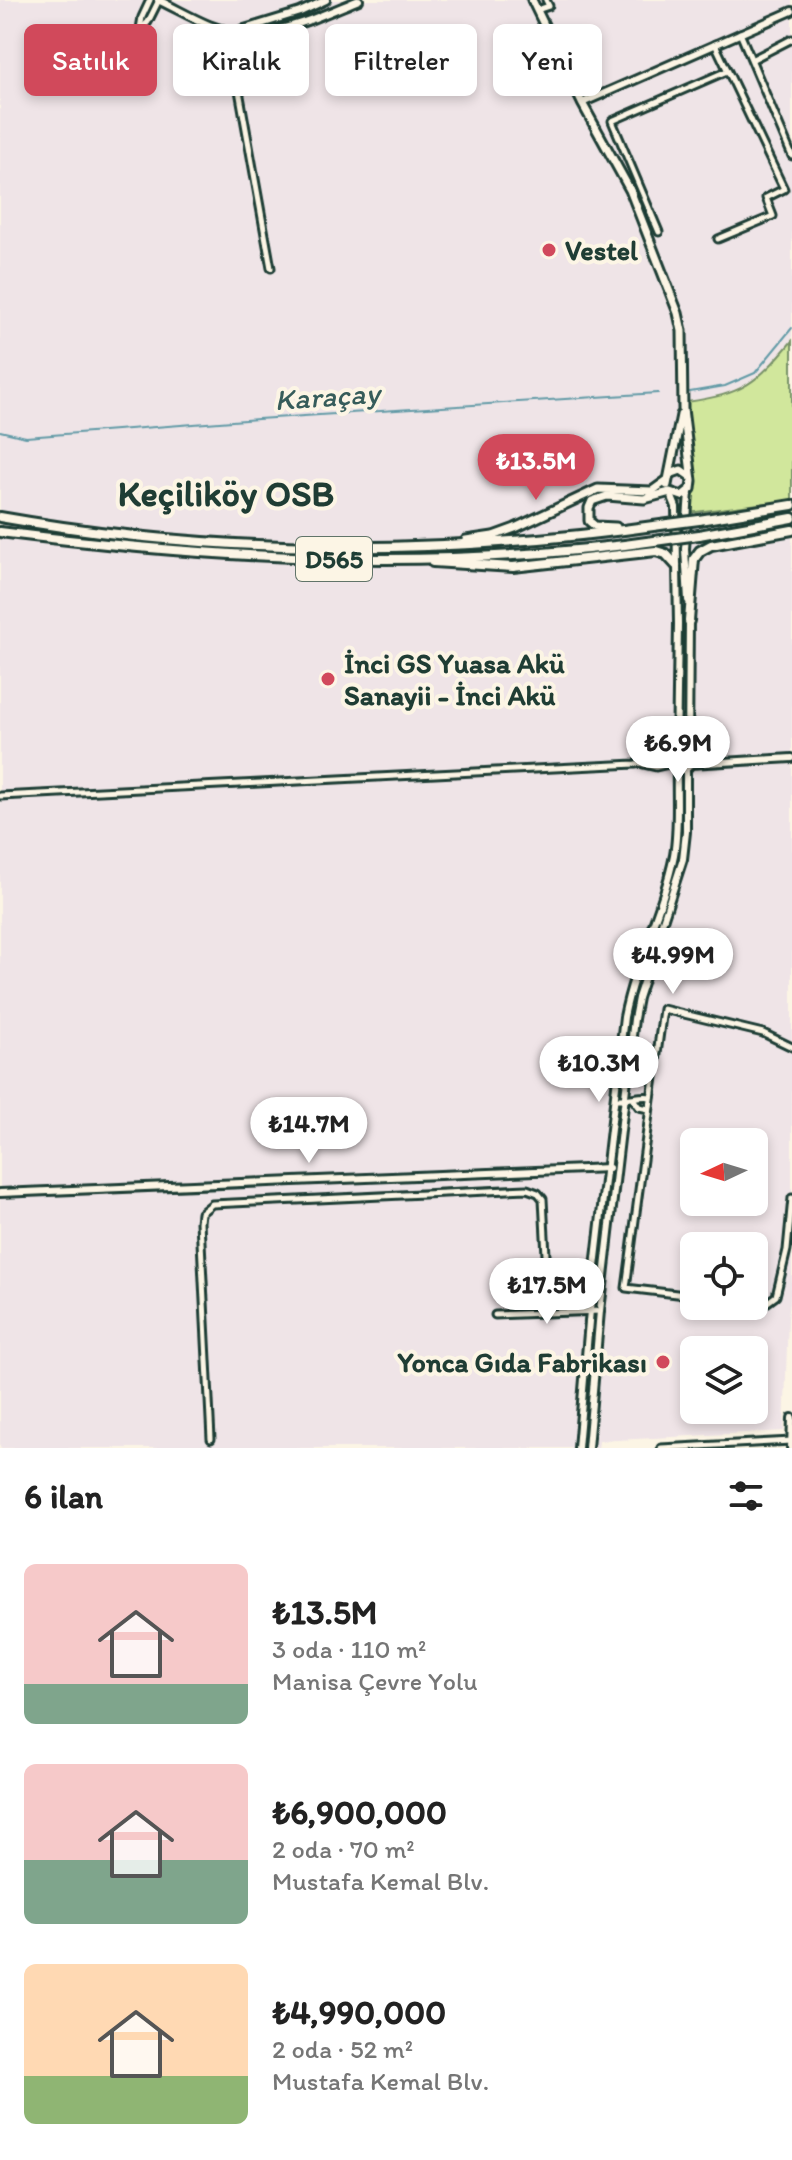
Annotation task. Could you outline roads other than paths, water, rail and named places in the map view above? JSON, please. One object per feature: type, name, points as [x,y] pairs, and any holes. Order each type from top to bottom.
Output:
[{"type":"highway","name":"D565","points":[[0,517],[128,536],[338,548],[515,542],[628,531],[792,505]]},
{"type":"highway","name":"D565","points":[[0,532],[141,549],[269,558],[409,559],[539,553],[699,535],[792,518]]},
{"type":"highway","points":[[689,621],[694,559],[700,551],[711,545],[792,530]]},
{"type":"highway","points":[[409,559],[513,567],[656,551],[666,554],[676,565]]},
{"type":"main road","points":[[532,0],[582,103],[630,190],[678,313],[682,331],[683,409],[692,485],[689,492],[682,496],[670,492]]},
{"type":"main road","points":[[670,492],[668,478],[683,409]]},
{"type":"main road","points":[[413,545],[493,536],[598,489],[652,491],[681,470],[691,477]]},
{"type":"main road","points":[[654,526],[595,526],[589,521],[589,508],[598,497],[644,499],[665,496],[670,492]]},
{"type":"street","points":[[150,0],[139,31],[148,22],[158,0],[208,24]]},
{"type":"street","points":[[261,24],[326,0]]},
{"type":"street","points":[[301,24],[359,0]]},
{"type":"street","points":[[537,10],[549,6],[546,0]]},
{"type":"street","points":[[582,103],[792,11]]},
{"type":"street","points":[[740,32],[792,156]]},
{"type":"street","points":[[753,59],[792,39]]},
{"type":"street","points":[[714,43],[784,189],[766,198],[773,216],[718,239]]},
{"type":"street","points":[[659,232],[612,121],[727,71]]},
{"type":"street","points":[[240,96],[271,268]]},
{"type":"street","points":[[578,1448],[590,1310],[627,1000],[673,857],[677,827],[676,507],[670,492]]},
{"type":"street","points":[[588,1448],[617,1170],[630,1100],[638,998],[683,859],[686,832],[689,621],[685,549],[689,492]]},
{"type":"street","points":[[675,761],[681,753],[689,761]]},
{"type":"street","points":[[0,796],[675,761],[792,758]]},
{"type":"street","points":[[680,1294],[626,1288],[663,1009],[763,1033],[792,1047]]},
{"type":"street","points":[[615,1099],[630,1100],[643,1095],[651,1097]]},
{"type":"street","points":[[630,1100],[639,1107],[649,1109]]},
{"type":"street","points":[[0,1193],[606,1168],[617,1170]]},
{"type":"street","points":[[211,1439],[200,1222],[201,1213],[212,1204],[527,1189],[538,1193],[543,1199],[549,1312]]},
{"type":"street","points":[[768,1302],[776,1296],[787,1250],[792,1198]]},
{"type":"street","points":[[495,1315],[600,1311]]},
{"type":"street","points":[[661,1448],[791,1443],[792,1418]]},
{"type":"waterway","name":"Karaçay","points":[[690,392],[725,386],[755,373],[792,328]]},
{"type":"waterway","name":"Karaçay","points":[[0,431],[26,437],[658,393]]},
{"type":"place","name":"Vestel","points":[[549,250]]},
{"type":"place","name":"İnci GS Yuasa Akü Sanayii - İnci Akü","points":[[328,679]]},
{"type":"place","name":"Yonca Gıda Fabrikası","points":[[663,1362]]},
{"type":"district","name":"Keçiliköy OSB","points":[[226,493]]}]
